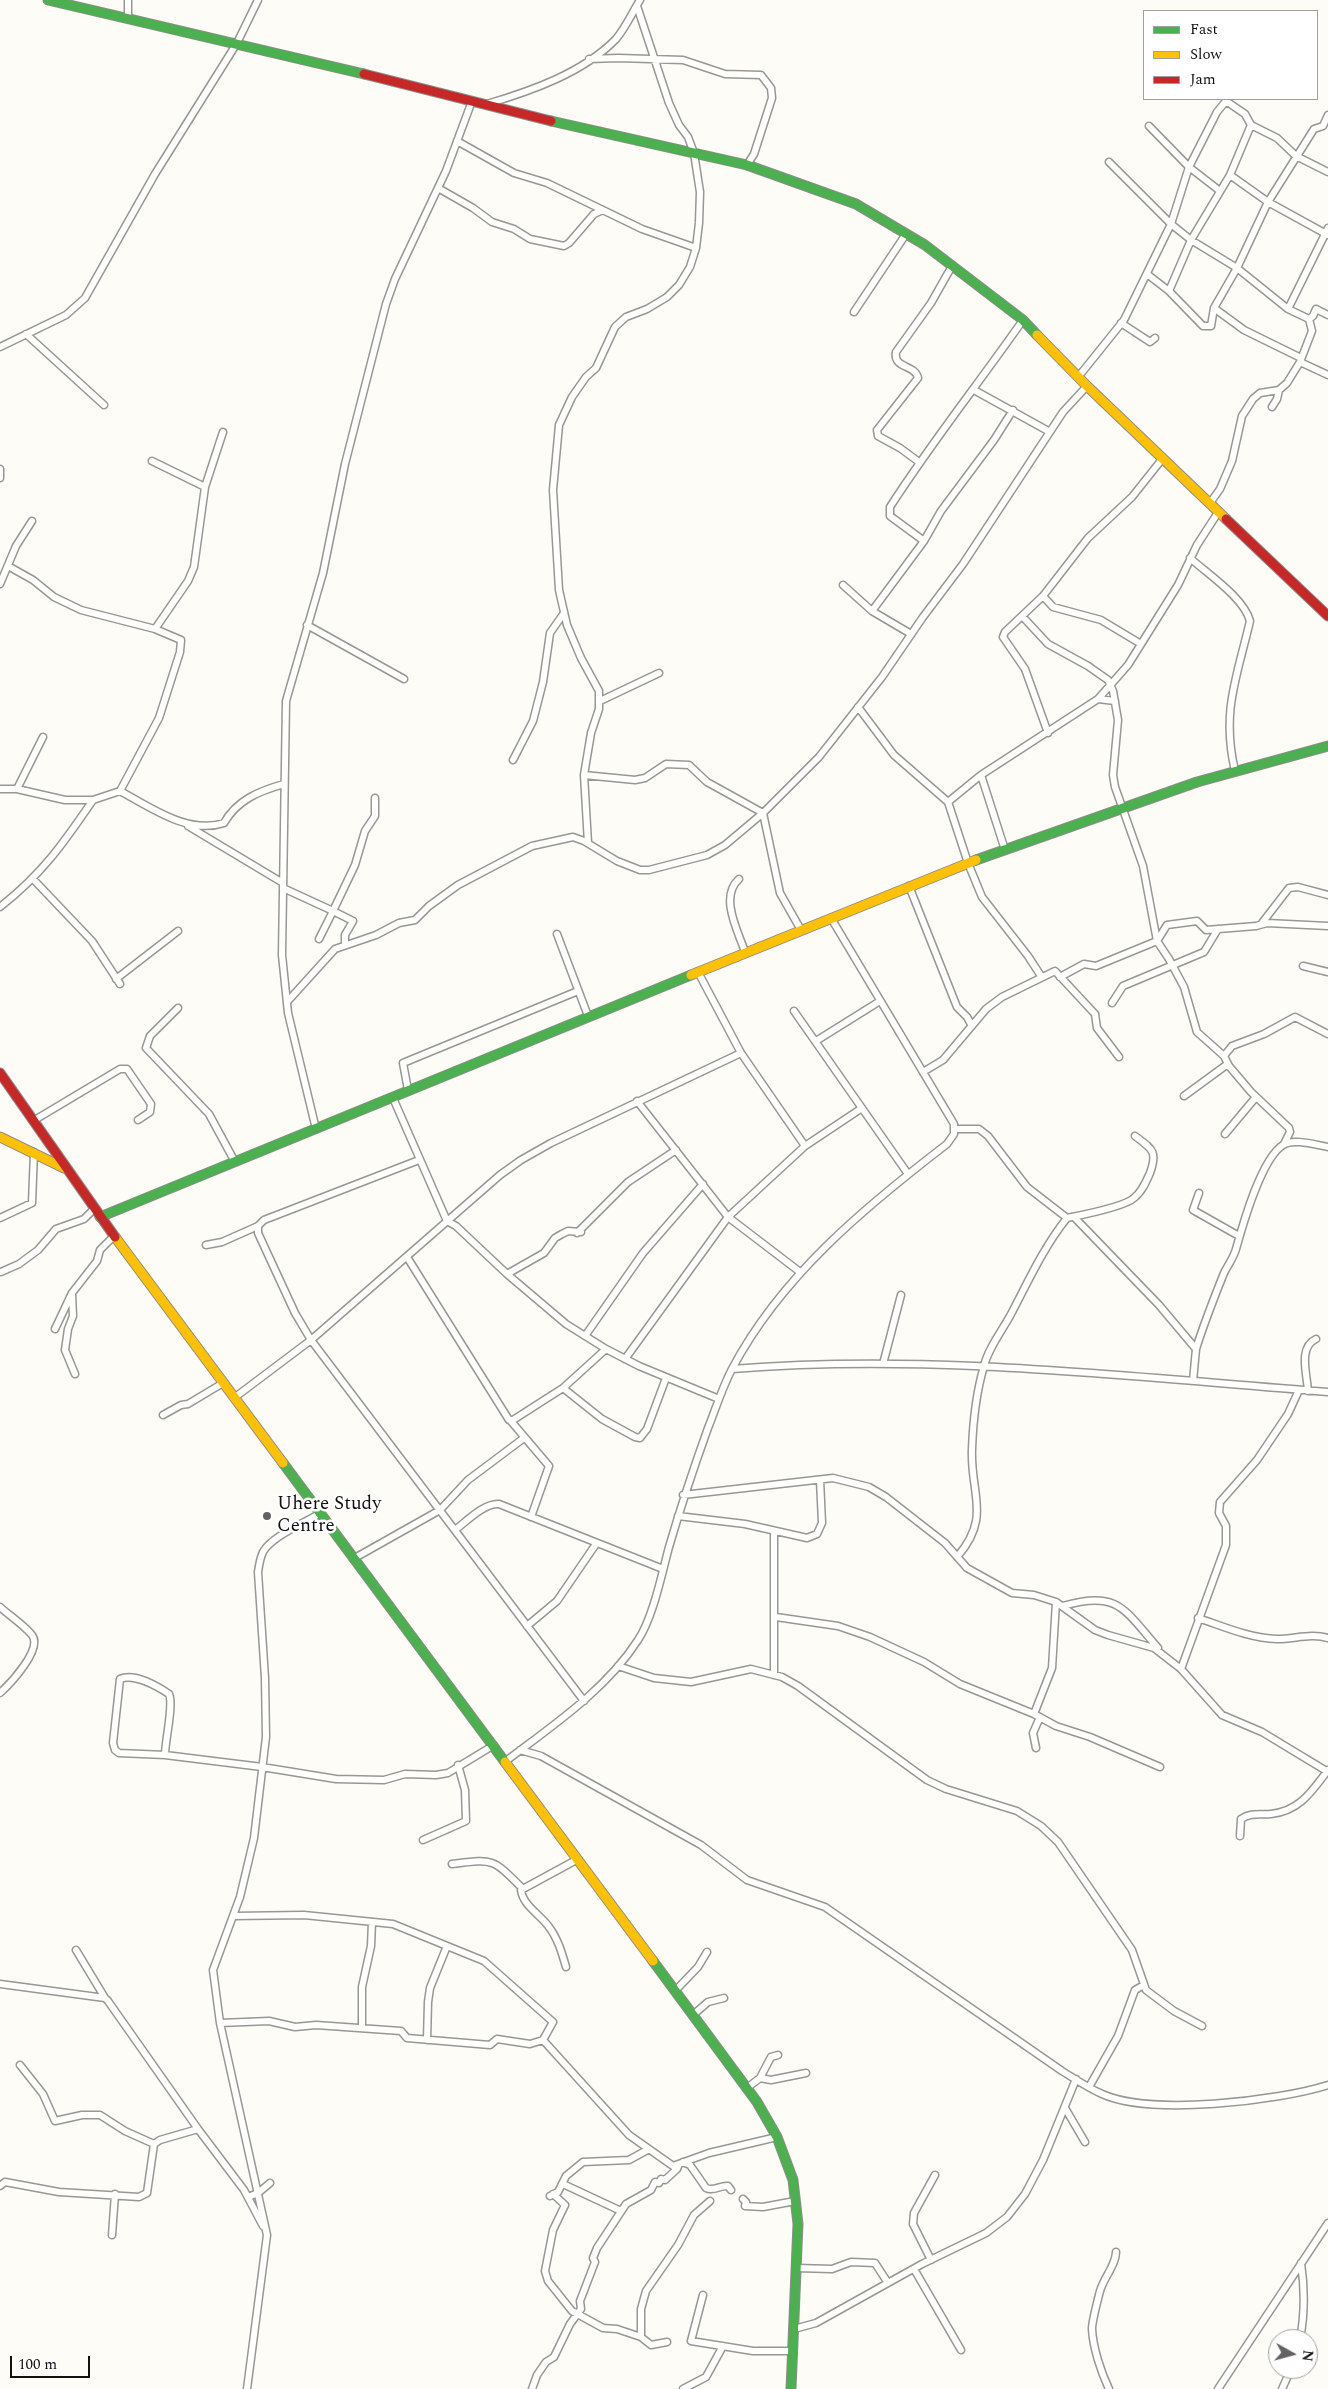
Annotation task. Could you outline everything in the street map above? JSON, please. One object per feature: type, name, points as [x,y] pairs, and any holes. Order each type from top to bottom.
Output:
[{"type":"main road","points":[[48,0],[237,43],[548,120],[747,165],[856,204],[906,234],[1023,320],[1087,386],[1328,616]]},
{"type":"main road","points":[[100,1217],[393,1098],[408,1090],[588,1016],[968,863],[1197,782],[1328,746]]},
{"type":"main road","points":[[0,1072],[64,1168],[747,2088],[777,2137],[792,2180],[798,2224],[791,2389]]},
{"type":"main road","points":[[0,1137],[64,1168]]},
{"type":"street","points":[[128,0],[128,18]]},
{"type":"street","points":[[0,347],[66,315],[85,298],[154,174],[237,43],[258,0]]},
{"type":"street","points":[[588,843],[584,775],[591,733],[600,701],[600,691],[581,658],[564,613],[559,590],[554,490],[559,425],[572,397],[586,377],[596,368],[615,327],[626,316],[647,310],[667,298],[679,285],[690,267],[696,248],[700,192],[694,153],[688,137],[679,125],[669,103],[638,3]]},
{"type":"street","points":[[486,104],[542,85],[589,59],[616,38],[638,3]]},
{"type":"street","points":[[589,59],[655,58],[683,60],[725,74],[761,76],[771,88],[772,98],[754,154],[747,165]]},
{"type":"street","points":[[316,1129],[287,1002],[282,955],[286,701],[323,573],[345,464],[386,304],[395,279],[458,141],[472,100]]},
{"type":"street","points":[[1079,376],[1121,323],[1171,224],[1189,167],[1217,112],[1226,101],[1245,114],[1251,125],[1277,138],[1296,156],[1328,172]]},
{"type":"street","points":[[1147,274],[1169,291],[1207,327],[1210,326],[1214,308],[1237,268],[1268,202],[1314,129],[1323,126],[1328,115]]},
{"type":"street","points":[[1169,291],[1191,240],[1230,176],[1251,125]]},
{"type":"street","points":[[1149,126],[1189,167],[1220,191]]},
{"type":"street","points":[[458,141],[514,173],[547,183],[642,229],[696,248]]},
{"type":"street","points":[[1109,162],[1171,224],[1191,240],[1237,268],[1288,309],[1311,320]]},
{"type":"street","points":[[1230,176],[1268,202],[1327,232],[1288,309]]},
{"type":"street","points":[[438,188],[473,208],[492,222],[514,229],[530,239],[564,246],[569,243],[594,214],[603,210]]},
{"type":"street","points":[[854,312],[906,234]]},
{"type":"street","points":[[919,462],[900,448],[878,436],[877,430],[918,378],[915,371],[897,363],[895,358],[896,352],[931,303],[952,266]]},
{"type":"street","points":[[1214,308],[1244,330],[1328,375]]},
{"type":"street","points":[[1210,503],[1220,489],[1232,461],[1242,416],[1260,393],[1278,390],[1287,383],[1301,360],[1312,331],[1311,320],[1316,309],[1328,315]]},
{"type":"street","points":[[924,541],[890,516],[888,511],[919,462],[974,390],[1023,320]]},
{"type":"street","points":[[1121,323],[1150,342],[1155,338]]},
{"type":"street","points":[[26,334],[104,405]]},
{"type":"street","points":[[287,1002],[335,949],[376,934],[399,923],[415,920],[428,906],[458,885],[532,846],[573,836],[624,864],[640,870],[658,869],[707,855],[724,845],[763,813],[819,757],[964,564],[1063,412],[1087,386]]},
{"type":"street","points":[[974,390],[1050,432]]},
{"type":"street","points":[[1272,407],[1278,399],[1278,390]]},
{"type":"street","points":[[872,611],[924,541],[941,511],[994,440],[1013,410]]},
{"type":"street","points":[[155,630],[188,581],[194,567],[205,487],[223,432]]},
{"type":"street","points":[[1048,733],[1025,669],[1003,637],[1005,632],[1043,596],[1088,538],[1132,497],[1163,458]]},
{"type":"street","points":[[152,461],[205,487]]},
{"type":"street","points":[[0,469],[0,478]]},
{"type":"street","points":[[948,802],[981,775],[1098,699],[1128,665],[1178,585],[1190,558],[1219,512]]},
{"type":"street","points":[[0,584],[16,546],[32,521]]},
{"type":"street","points":[[1190,558],[1240,602],[1247,611],[1250,621],[1230,698],[1230,753],[1235,771]]},
{"type":"street","points":[[0,789],[17,789],[65,800],[92,800],[116,794],[120,791],[159,718],[180,652],[181,640],[155,630],[81,610],[54,598],[33,580],[8,566]]},
{"type":"street","points":[[843,586],[872,611],[911,634]]},
{"type":"street","points":[[1043,596],[1053,607],[1101,620],[1141,644]]},
{"type":"street","points":[[513,760],[533,721],[543,682],[550,633],[564,613]]},
{"type":"street","points":[[1022,616],[1048,644],[1088,666],[1108,680],[1118,720],[1113,775],[1121,808],[1143,866],[1157,941],[1184,987],[1197,1032],[1224,1056],[1229,1066],[1256,1097],[1289,1128],[1290,1132],[1284,1144],[1263,1170],[1239,1236],[1236,1250],[1226,1268],[1205,1320],[1196,1349],[1193,1381]]},
{"type":"street","points":[[307,625],[404,679]]},
{"type":"street","points":[[600,701],[659,673]]},
{"type":"street","points":[[1098,699],[1114,700]]},
{"type":"street","points":[[858,707],[894,755],[948,802],[968,863],[982,898],[1028,956],[1041,976]]},
{"type":"street","points":[[17,789],[43,737]]},
{"type":"street","points":[[584,775],[635,780],[644,778],[666,764],[689,765],[707,782],[763,813],[780,893],[801,930]]},
{"type":"street","points":[[981,775],[1005,850]]},
{"type":"street","points":[[183,824],[212,827],[224,823],[228,815],[250,796],[284,784]]},
{"type":"street","points":[[120,791],[183,824],[283,886],[353,921],[345,934],[344,945]]},
{"type":"street","points":[[319,939],[355,864],[365,831],[375,816],[375,798]]},
{"type":"street","points":[[0,907],[33,879],[61,847],[92,800]]},
{"type":"street","points":[[33,879],[92,941],[118,981],[178,931]]},
{"type":"street","points":[[739,879],[730,890],[730,904],[745,952]]},
{"type":"street","points":[[909,886],[957,1007],[967,1017],[972,1026]]},
{"type":"street","points":[[1261,924],[1289,888],[1298,887],[1328,895]]},
{"type":"street","points":[[831,918],[955,1129]]},
{"type":"street","points":[[1060,977],[1084,964],[1096,966],[1157,941],[1167,925],[1178,922],[1197,922],[1206,930],[1285,923],[1328,926]]},
{"type":"street","points":[[1112,1003],[1124,986],[1204,952],[1218,929]]},
{"type":"street","points":[[557,934],[588,1016]]},
{"type":"street","points":[[1303,966],[1328,972]]},
{"type":"street","points":[[923,1072],[943,1060],[986,1009],[1002,997],[1027,986],[1041,976],[1055,970],[1095,1014],[1096,1028],[1119,1057]]},
{"type":"street","points":[[698,972],[741,1052],[806,1146]]},
{"type":"street","points":[[408,1090],[403,1062],[578,991]]},
{"type":"street","points":[[816,1042],[880,1001]]},
{"type":"street","points":[[178,1008],[150,1036],[146,1048],[210,1114],[235,1162]]},
{"type":"street","points":[[794,1011],[908,1174]]},
{"type":"street","points":[[1224,1056],[1232,1046],[1264,1034],[1295,1017],[1328,1034]]},
{"type":"street","points":[[234,1398],[311,1340],[521,1160],[551,1142],[741,1052]]},
{"type":"street","points":[[1184,1096],[1225,1066],[1229,1066]]},
{"type":"street","points":[[33,1122],[120,1069],[127,1069],[151,1104],[150,1112],[138,1120]]},
{"type":"street","points":[[1225,1134],[1256,1097]]},
{"type":"street","points":[[393,1098],[419,1160],[448,1221],[566,1324],[606,1350],[666,1378],[719,1399]]},
{"type":"street","points":[[638,1101],[728,1217],[800,1272]]},
{"type":"street","points":[[625,1359],[728,1217],[806,1146],[862,1108]]},
{"type":"street","points":[[506,1761],[584,1701],[618,1666],[641,1635],[663,1569],[683,1496],[719,1399],[732,1369],[766,1318],[800,1272],[850,1222],[947,1144],[955,1129]]},
{"type":"street","points":[[955,1129],[979,1129],[988,1136],[1028,1187],[1071,1217],[1159,1305],[1196,1349]]},
{"type":"street","points":[[957,1557],[970,1543],[977,1522],[977,1497],[972,1451],[975,1409],[984,1365],[1041,1255],[1071,1217],[1133,1200],[1146,1185],[1155,1158],[1151,1148],[1135,1136]]},
{"type":"street","points":[[1284,1144],[1288,1142],[1328,1147]]},
{"type":"street","points":[[507,1274],[544,1253],[555,1238],[562,1234],[568,1231],[580,1233],[628,1182],[676,1150]]},
{"type":"street","points":[[0,1218],[32,1203],[34,1152]]},
{"type":"street","points":[[206,1245],[222,1242],[258,1226],[264,1220],[299,1205],[419,1160]]},
{"type":"street","points":[[585,1336],[644,1253],[703,1184]]},
{"type":"street","points":[[1199,1193],[1193,1210],[1239,1236]]},
{"type":"street","points":[[1,1272],[19,1264],[38,1250],[56,1229],[84,1219],[94,1209]]},
{"type":"street","points":[[258,1226],[258,1233],[295,1312],[311,1340],[584,1701]]},
{"type":"street","points":[[55,1329],[72,1293],[97,1261],[100,1250],[114,1236]]},
{"type":"street","points":[[407,1257],[504,1414],[549,1466],[531,1517]]},
{"type":"street","points":[[72,1293],[73,1316],[68,1329],[65,1350],[75,1374]]},
{"type":"street","points":[[883,1364],[901,1295]]},
{"type":"street","points":[[1308,1391],[1305,1350],[1309,1342],[1316,1339]]},
{"type":"street","points":[[510,1420],[563,1388],[606,1350]]},
{"type":"street","points":[[732,1369],[883,1364],[984,1365],[1328,1392]]},
{"type":"street","points":[[563,1388],[602,1419],[640,1438],[647,1429],[666,1378]]},
{"type":"street","points":[[163,1415],[181,1405],[188,1404],[223,1383]]},
{"type":"street","points":[[1181,1669],[1226,1545],[1226,1526],[1219,1513],[1220,1502],[1257,1460],[1288,1414],[1299,1390]]},
{"type":"street","points":[[354,1559],[440,1510],[468,1480],[524,1438]]},
{"type":"street","points":[[683,1496],[841,1478],[869,1487],[886,1497],[945,1543],[966,1568],[1012,1592],[1034,1595],[1056,1602],[1095,1630],[1154,1648],[1161,1652]]},
{"type":"street","points":[[678,1516],[745,1524],[807,1538],[817,1534],[822,1523],[820,1480]]},
{"type":"street","points":[[454,1530],[494,1504],[505,1505],[596,1544],[663,1569]]},
{"type":"street","points":[[246,2389],[267,2235],[220,2023],[213,1970],[234,1916],[254,1838],[266,1736],[259,1566],[262,1552],[269,1544],[319,1514]]},
{"type":"street","points":[[774,1531],[776,1617],[774,1675]]},
{"type":"street","points":[[527,1626],[557,1601],[596,1544]]},
{"type":"street","points":[[1063,1606],[1086,1600],[1103,1600],[1120,1606],[1222,1715],[1262,1732],[1328,1771],[1300,1805],[1284,1812],[1246,1815],[1241,1819],[1240,1836]]},
{"type":"street","points":[[1036,1748],[1033,1733],[1052,1668],[1056,1602]]},
{"type":"street","points":[[0,1607],[34,1637],[35,1644],[32,1654],[11,1682],[0,1693]]},
{"type":"street","points":[[776,1617],[838,1626],[870,1637],[924,1662],[960,1684],[1037,1715],[1056,1726],[1090,1737],[1160,1767]]},
{"type":"street","points":[[1198,1618],[1249,1636],[1279,1639],[1318,1635],[1328,1638]]},
{"type":"street","points":[[618,1666],[654,1678],[691,1682],[743,1670],[774,1675],[798,1686],[926,1780],[946,1789],[1016,1811],[1041,1826],[1058,1842],[1132,1950],[1146,1990],[1156,1999],[1202,2026]]},
{"type":"street","points":[[165,1756],[166,1728],[171,1703],[169,1694],[150,1683],[125,1677],[120,1679],[113,1743],[115,1750],[119,1752],[262,1767],[336,1779],[384,1780],[405,1774],[436,1775],[448,1772],[494,1745]]},
{"type":"street","points":[[520,1750],[541,1756],[701,1845],[747,1880],[825,1907],[1102,2095],[1141,2104],[1202,2104],[1265,2098],[1328,2085]]},
{"type":"street","points":[[423,1840],[466,1821],[465,1790],[458,1765]]},
{"type":"street","points":[[522,1888],[578,1859]]},
{"type":"street","points":[[452,1864],[489,1861],[501,1868],[522,1888],[522,1898],[548,1925],[558,1942],[566,1967]]},
{"type":"street","points":[[220,2023],[269,2021],[295,2027],[316,2025],[400,2031],[407,2038],[490,2045],[497,2039],[530,2044],[543,2040],[553,2022],[484,1961],[393,1924],[304,1914],[234,1916]]},
{"type":"street","points":[[362,2028],[362,1987],[371,1946],[372,1922]]},
{"type":"street","points":[[427,2040],[430,1988],[447,1946]]},
{"type":"street","points":[[76,1950],[105,1998],[198,2130],[248,2197],[267,2235]]},
{"type":"street","points":[[675,1991],[698,1967],[707,1952]]},
{"type":"street","points":[[0,1984],[105,1998]]},
{"type":"street","points":[[1089,2087],[1118,2036],[1135,1990],[1144,1985]]},
{"type":"street","points":[[693,2015],[708,2002],[724,1998]]},
{"type":"street","points":[[543,2040],[629,2135],[673,2166],[709,2153],[777,2137]]},
{"type":"street","points":[[747,2088],[760,2078],[771,2057],[778,2054]]},
{"type":"street","points":[[20,2065],[43,2094],[55,2121],[82,2115],[100,2115],[125,2131],[154,2144]]},
{"type":"street","points":[[760,2078],[771,2080],[806,2073]]},
{"type":"street","points":[[794,2329],[816,2322],[931,2260],[986,2233],[1008,2217],[1025,2194],[1043,2160],[1076,2079]]},
{"type":"street","points":[[1064,2108],[1085,2142]]},
{"type":"street","points":[[0,2186],[5,2182],[59,2192],[139,2197],[147,2193],[154,2144],[160,2140],[198,2130]]},
{"type":"street","points":[[649,2149],[629,2160],[583,2162],[566,2176],[558,2192],[551,2195],[565,2205],[554,2230],[545,2271],[554,2291],[576,2313],[603,2328],[617,2329],[640,2337],[650,2346],[667,2342]]},
{"type":"street","points":[[681,2163],[690,2166],[706,2188],[715,2189],[722,2185],[728,2186],[731,2190]]},
{"type":"street","points":[[532,2389],[537,2375],[546,2362],[554,2357],[576,2313],[581,2309],[580,2302],[595,2262],[593,2258],[597,2248],[626,2204],[652,2190],[655,2182],[659,2183],[662,2179],[665,2180],[672,2175],[681,2163]]},
{"type":"street","points":[[931,2260],[913,2224],[913,2219],[918,2205],[935,2175]]},
{"type":"street","points":[[248,2197],[258,2193],[270,2183]]},
{"type":"street","points":[[563,2184],[622,2211]]},
{"type":"street","points":[[112,2235],[115,2194]]},
{"type":"street","points":[[743,2199],[746,2202],[745,2206],[763,2207],[795,2201]]},
{"type":"street","points":[[640,2337],[641,2309],[646,2290],[678,2245],[694,2215],[710,2201]]},
{"type":"street","points":[[1218,2389],[1328,2223]]},
{"type":"street","points":[[1109,2389],[1102,2372],[1092,2328],[1100,2290],[1109,2269],[1116,2261],[1116,2252]]},
{"type":"street","points":[[796,2268],[832,2269],[851,2262],[876,2263],[888,2283]]},
{"type":"street","points":[[1301,2263],[1305,2312],[1302,2329]]},
{"type":"street","points":[[914,2269],[961,2350]]},
{"type":"street","points":[[703,2295],[690,2341],[753,2351],[792,2351]]},
{"type":"street","points":[[682,2389],[706,2377],[723,2346]]},
{"type":"street","points":[[782,2349],[792,2348],[792,2351]]},
{"type":"traffic: fast","points":[[48,0],[364,74]]},
{"type":"traffic: fast","points":[[551,121],[747,165],[856,204],[925,245],[1023,320],[1037,335]]},
{"type":"traffic: fast","points":[[976,860],[1197,782],[1328,746]]},
{"type":"traffic: fast","points":[[100,1217],[691,975]]},
{"type":"traffic: fast","points":[[283,1463],[505,1762]]},
{"type":"traffic: fast","points":[[653,1961],[757,2102],[777,2137],[793,2180],[798,2224],[791,2389]]},
{"type":"traffic: slow","points":[[1037,335],[1087,386],[1226,519]]},
{"type":"traffic: slow","points":[[691,975],[976,860]]},
{"type":"traffic: slow","points":[[0,1137],[64,1168]]},
{"type":"traffic: slow","points":[[115,1237],[283,1463]]},
{"type":"traffic: slow","points":[[505,1762],[653,1961]]},
{"type":"traffic: jam","points":[[364,74],[551,121]]},
{"type":"traffic: jam","points":[[1226,519],[1328,616]]},
{"type":"traffic: jam","points":[[0,1073],[115,1237]]},
{"type":"place","name":"Uhere Study Centre","points":[[267,1516]]}]
